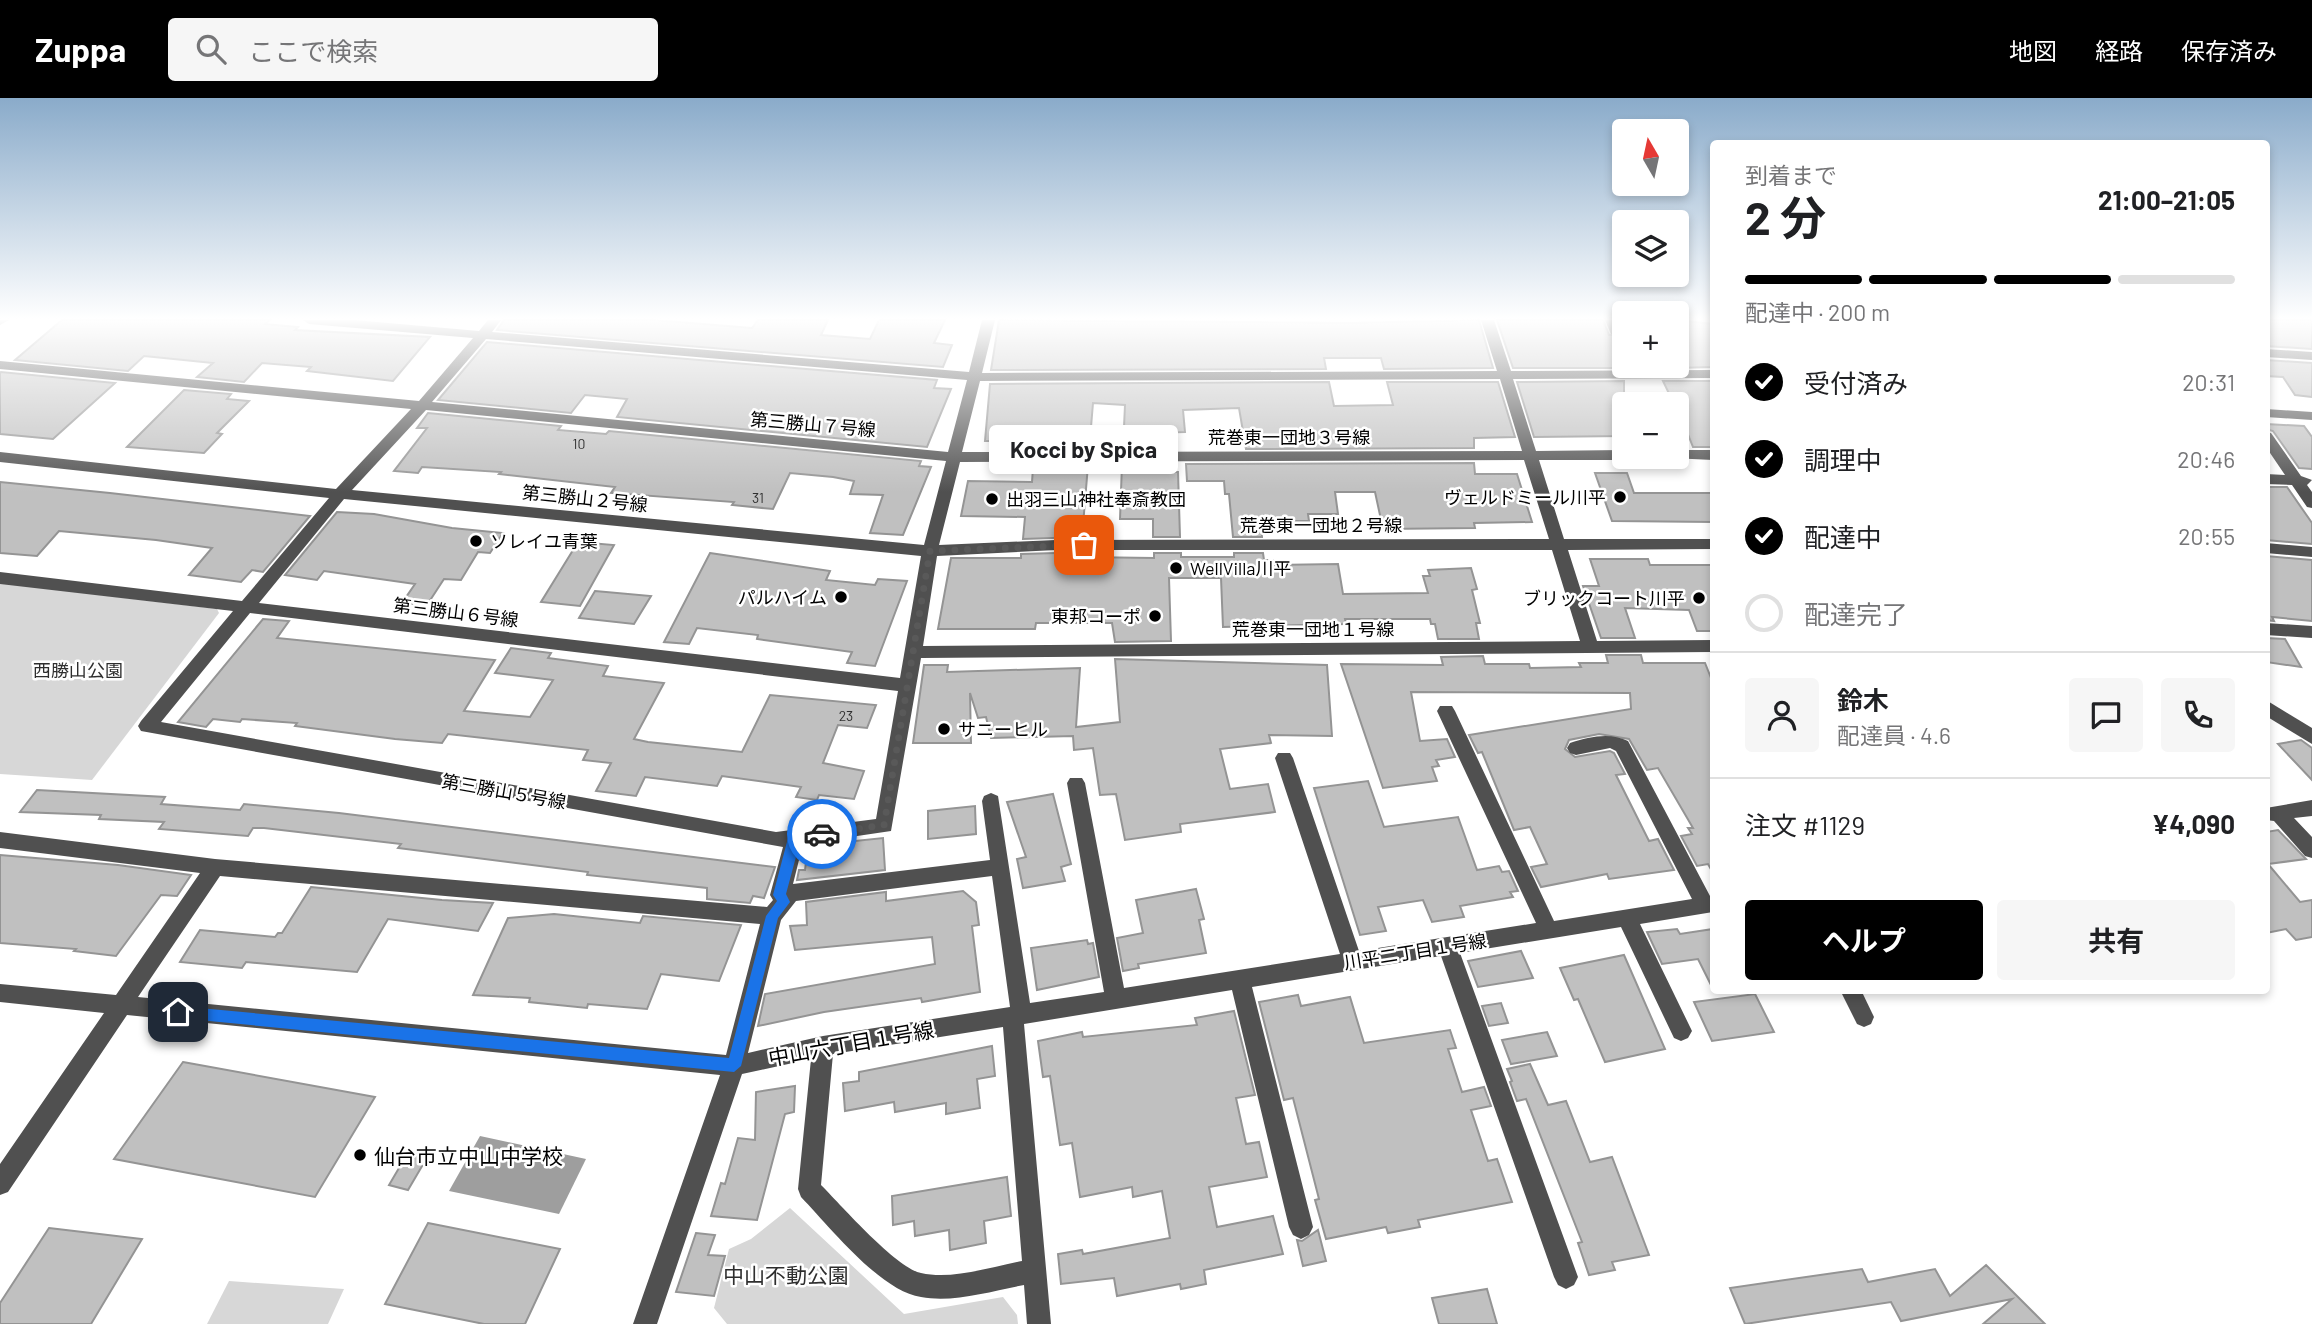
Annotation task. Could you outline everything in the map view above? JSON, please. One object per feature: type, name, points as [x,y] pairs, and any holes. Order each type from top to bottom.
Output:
[{"type":"street","name":"第三勝山７号線","points":[[122,377],[954,457]]},
{"type":"street","name":"第三勝山５号線","points":[[446,377],[340,494],[147,726],[776,840],[884,825],[930,551]]},
{"type":"street","points":[[930,551],[974,377]]},
{"type":"street","points":[[1509,377],[1590,646]]},
{"type":"street","points":[[2270,413],[2312,416]]},
{"type":"street","points":[[2270,441],[2304,481],[2312,503]]},
{"type":"street","name":"荒巻東一団地３号線","points":[[954,457],[1612,455]]},
{"type":"street","points":[[1689,455],[1710,455]]},
{"type":"street","name":"第三勝山２号線","points":[[0,457],[340,494],[930,551]]},
{"type":"street","points":[[2270,478],[2304,481]]},
{"type":"street","name":"荒巻東一団地２号線","points":[[930,551],[1056,545],[1710,544]]},
{"type":"street","points":[[2270,548],[2312,552]]},
{"type":"street","name":"第三勝山６号線","points":[[0,578],[906,685]]},
{"type":"street","points":[[2270,629],[2312,632]]},
{"type":"street","name":"荒巻東一団地１号線","points":[[912,652],[1710,646]]},
{"type":"street","points":[[2270,710],[2312,737]]},
{"type":"street","points":[[1446,711],[1548,928]]},
{"type":"street","points":[[1576,748],[1612,741],[1622,746],[1709,904]]},
{"type":"street","points":[[1284,758],[1352,961]]},
{"type":"street","points":[[1076,783],[1116,999]]},
{"type":"street","points":[[991,800],[1017,1015],[1039,1324]]},
{"type":"street","points":[[2272,814],[2312,807]]},
{"type":"street","points":[[2272,814],[2312,850]]},
{"type":"street","points":[[645,1324],[734,1066],[778,909],[794,838]]},
{"type":"street","points":[[0,840],[215,867],[778,909]]},
{"type":"street","points":[[0,1184],[215,867]]},
{"type":"street","points":[[778,909],[790,893],[1000,867]]},
{"type":"street","name":"川平二丁目１号線","points":[[1116,999],[1709,904]]},
{"type":"street","points":[[1626,917],[1681,1031]]},
{"type":"street","points":[[1447,946],[1566,1277]]},
{"type":"street","points":[[1240,979],[1301,1227]]},
{"type":"street","name":"中山六丁目１号線","points":[[0,993],[734,1066],[823,1046],[1116,999]]},
{"type":"street","points":[[1852,994],[1864,1017]]},
{"type":"street","points":[[823,1046],[809,1189],[865,1247],[915,1285],[935,1286],[1034,1271]]},
{"type":"green space","name":"西勝山公園","points":[[0,583],[217,609],[219,613],[92,780],[0,774]]},
{"type":"green space","name":"中山不動公園","points":[[790,1208],[904,1314],[1003,1297],[1017,1315],[1018,1324],[727,1324],[714,1308],[729,1249],[751,1239]]},
{"type":"green space","points":[[229,1281],[344,1289],[328,1324],[207,1324]]},
{"type":"shaded area","points":[[480,1136],[586,1159],[559,1214],[449,1191]]},
{"type":"building","points":[[0,377],[55,377],[115,383],[53,439],[0,434]]},
{"type":"building","points":[[199,377],[249,377],[244,382]]},
{"type":"building","points":[[360,377],[396,377],[393,381]]},
{"type":"building","points":[[457,377],[904,377],[937,380],[934,388],[951,389],[927,447],[617,417],[627,399],[585,395],[571,413],[438,400]]},
{"type":"building","points":[[2283,377],[2312,377],[2312,397],[2295,395]]},
{"type":"building","points":[[1624,381],[1624,392],[1612,392],[1612,436],[1534,437],[1517,382]]},
{"type":"building","points":[[1663,381],[1710,381],[1710,447],[1693,447],[1689,437],[1689,392],[1668,392]]},
{"type":"building","points":[[1329,382],[1334,406],[1393,405],[1387,382],[1498,382],[1515,437],[1474,438],[1474,448],[1246,449],[1239,408],[1183,410],[1185,432],[1147,433],[1148,449],[1123,449],[1125,405],[1093,403],[1091,427],[1014,428],[1012,441],[985,441],[990,384]]},
{"type":"building","points":[[184,390],[231,394],[227,399],[249,401],[217,433],[222,434],[204,453],[127,447]]},
{"type":"building","points":[[428,413],[561,426],[558,430],[606,434],[609,431],[921,461],[919,466],[931,467],[903,535],[870,533],[883,495],[850,494],[854,481],[833,477],[790,473],[773,509],[732,505],[734,502],[611,493],[615,487],[499,474],[501,472],[422,467],[418,473],[394,471],[427,428],[417,428]]},
{"type":"building","points":[[2270,424],[2304,426],[2312,437],[2312,469],[2299,468],[2270,430]]},
{"type":"building","points":[[1474,463],[1475,474],[1517,474],[1532,522],[1474,523],[1475,528],[1383,529],[1375,492],[1335,492],[1338,514],[1308,514],[1309,521],[1261,521],[1262,537],[1233,537],[1229,494],[1225,494],[1224,481],[1187,481],[1186,464]]},
{"type":"building","points":[[1122,464],[1148,464],[1148,472],[1178,472],[1180,537],[1153,537],[1153,519],[1120,519]]},
{"type":"building","points":[[1088,465],[1082,537],[1023,539],[1025,517],[961,516],[968,481],[1032,482],[1033,468]]},
{"type":"building","points":[[1595,473],[1627,473],[1634,493],[1710,493],[1710,522],[1612,521]]},
{"type":"building","points":[[0,482],[310,516],[263,572],[252,570],[241,582],[189,575],[212,548],[156,540],[59,531],[37,556],[0,553]]},
{"type":"building","points":[[2270,487],[2287,487],[2312,523],[2312,544],[2270,540]]},
{"type":"building","points":[[337,512],[374,514],[452,528],[503,533],[490,553],[478,552],[461,580],[444,579],[427,605],[402,603],[415,584],[324,571],[317,580],[285,575]]},
{"type":"building","points":[[578,542],[614,545],[580,606],[541,602]]},
{"type":"building","points":[[710,553],[830,571],[826,580],[875,585],[878,579],[907,581],[875,666],[847,663],[852,652],[757,639],[758,635],[697,628],[689,644],[664,642]]},
{"type":"building","points":[[1081,553],[1081,557],[1154,558],[1154,553],[1181,553],[1181,557],[1234,557],[1234,553],[1263,553],[1264,560],[1274,560],[1274,565],[1338,564],[1343,594],[1428,593],[1423,576],[1430,576],[1428,570],[1471,568],[1477,589],[1472,590],[1480,623],[1476,623],[1479,639],[1438,639],[1435,624],[1431,624],[1430,619],[1345,619],[1346,624],[1223,627],[1221,578],[1169,578],[1171,641],[1115,642],[1112,623],[1036,623],[1035,629],[938,629],[951,558],[1021,558],[1021,554]]},
{"type":"building","points":[[2270,556],[2312,560],[2312,621],[2272,617],[2274,621],[2270,620]]},
{"type":"building","points":[[1590,559],[1648,559],[1650,565],[1710,565],[1710,631],[1697,631],[1689,610],[1625,608],[1635,638],[1601,638],[1583,586],[1599,586]]},
{"type":"building","points":[[595,591],[651,596],[634,624],[579,618]]},
{"type":"building","points":[[263,619],[289,621],[277,638],[495,660],[464,711],[530,717],[553,680],[495,673],[511,648],[551,653],[548,658],[608,666],[603,676],[664,683],[634,739],[648,742],[742,752],[770,695],[876,705],[867,728],[838,725],[823,763],[864,771],[854,799],[819,795],[817,800],[796,797],[801,787],[722,776],[717,786],[645,777],[636,796],[596,791],[611,763],[583,760],[588,750],[448,734],[442,743],[395,739],[295,726],[297,723],[242,719],[240,722],[213,719],[206,727],[178,722]]},
{"type":"building","points":[[2270,638],[2285,639],[2301,667],[2270,663]]},
{"type":"building","points":[[1606,655],[1641,655],[1643,663],[1705,663],[1710,676],[1710,868],[1708,864],[1697,866],[1681,836],[1692,834],[1688,828],[1693,828],[1658,768],[1647,770],[1629,739],[1599,734],[1569,740],[1565,749],[1575,757],[1610,751],[1614,753],[1625,774],[1616,775],[1649,841],[1658,839],[1674,870],[1609,879],[1607,874],[1541,887],[1531,867],[1547,864],[1530,827],[1514,830],[1482,752],[1478,753],[1469,735],[1631,709],[1630,693],[1411,692],[1420,741],[1447,739],[1455,757],[1436,760],[1439,766],[1432,767],[1437,781],[1383,788],[1341,664],[1443,665],[1441,657],[1483,656],[1485,664],[1529,664],[1530,668],[1581,667],[1579,663],[1608,663]]},
{"type":"building","points":[[1115,659],[1327,665],[1332,736],[1269,735],[1271,743],[1220,749],[1230,789],[1268,784],[1275,812],[1180,824],[1181,832],[1125,840],[1116,794],[1100,795],[1093,748],[1074,750],[1073,736],[991,738],[986,717],[978,718],[970,693],[971,743],[913,743],[924,665],[948,665],[947,672],[1080,668],[1076,727],[1120,722]]},
{"type":"building","points":[[2301,740],[2312,748],[2312,780],[2278,744]]},
{"type":"building","points":[[1368,781],[1384,827],[1458,817],[1477,870],[1499,866],[1502,872],[1509,871],[1518,891],[1510,892],[1513,897],[1460,906],[1464,917],[1432,922],[1423,900],[1378,907],[1386,931],[1360,935],[1314,788]]},
{"type":"building","points":[[37,790],[165,797],[161,804],[240,810],[244,804],[339,813],[775,867],[764,898],[753,896],[750,903],[707,899],[707,888],[587,875],[588,872],[398,848],[401,844],[264,828],[253,828],[248,836],[159,829],[164,822],[99,819],[101,815],[20,812]]},
{"type":"building","points":[[1053,794],[1071,864],[1061,867],[1065,881],[1023,888],[1017,859],[1026,857],[1007,802]]},
{"type":"building","points":[[975,806],[976,834],[928,839],[928,811]]},
{"type":"building","points":[[2278,830],[2306,859],[2270,864],[2270,831]]},
{"type":"building","points":[[883,838],[885,870],[797,880],[799,870],[805,870],[808,846]]},
{"type":"building","points":[[0,855],[118,865],[191,875],[177,896],[161,895],[116,956],[74,951],[76,949],[0,943]]},
{"type":"building","points":[[2270,866],[2300,902],[2312,900],[2312,937],[2296,940],[2286,929],[2270,932]]},
{"type":"building","points":[[311,887],[493,903],[478,931],[388,919],[357,972],[246,962],[242,968],[180,962],[200,930],[275,937],[282,933]]},
{"type":"building","points":[[1196,889],[1204,919],[1199,920],[1206,953],[1138,964],[1139,968],[1123,971],[1117,938],[1143,933],[1136,900]]},
{"type":"building","points":[[963,891],[976,902],[979,925],[972,926],[980,992],[922,1002],[921,998],[824,1012],[758,1026],[765,994],[935,964],[932,937],[795,950],[790,926],[807,925],[806,902],[886,892],[886,901]]},
{"type":"building","points":[[554,914],[640,923],[643,916],[741,925],[719,981],[661,974],[647,1009],[588,1004],[587,1008],[529,1002],[530,998],[473,995],[508,918]]},
{"type":"building","points":[[1677,929],[1680,934],[1710,929],[1710,983],[1698,959],[1662,964],[1647,932]]},
{"type":"building","points":[[1087,940],[1088,944],[1093,943],[1099,977],[1037,990],[1031,948]]},
{"type":"building","points":[[1521,951],[1533,978],[1478,987],[1468,961]]},
{"type":"building","points":[[1624,955],[1665,1049],[1605,1062],[1578,999],[1574,1000],[1560,968]]},
{"type":"building","points":[[1755,994],[1774,1032],[1712,1041],[1694,1002]]},
{"type":"building","points":[[1298,995],[1301,1006],[1350,997],[1364,1043],[1450,1030],[1456,1048],[1448,1049],[1462,1092],[1484,1087],[1491,1106],[1471,1110],[1488,1161],[1497,1159],[1512,1202],[1418,1220],[1420,1227],[1388,1233],[1386,1227],[1326,1239],[1315,1200],[1319,1199],[1293,1098],[1284,1100],[1259,1002]]},
{"type":"building","points":[[1501,1003],[1508,1023],[1489,1026],[1482,1006]]},
{"type":"building","points":[[1234,1011],[1255,1095],[1236,1098],[1246,1144],[1259,1142],[1267,1177],[1209,1187],[1217,1227],[1273,1216],[1283,1254],[1204,1270],[1206,1284],[1181,1289],[1180,1284],[1117,1296],[1114,1278],[1061,1284],[1058,1254],[1082,1250],[1083,1254],[1170,1238],[1162,1191],[1133,1197],[1132,1187],[1080,1197],[1072,1143],[1060,1145],[1050,1076],[1043,1077],[1038,1041],[1082,1032],[1083,1037],[1197,1025],[1195,1018]]},
{"type":"building","points":[[1547,1032],[1557,1056],[1511,1064],[1502,1040]]},
{"type":"building","points":[[992,1046],[995,1076],[977,1079],[980,1108],[946,1114],[946,1103],[895,1112],[894,1102],[845,1111],[843,1083],[859,1081],[859,1072]]},
{"type":"building","points":[[183,1062],[375,1097],[315,1197],[114,1159]]},
{"type":"building","points":[[1530,1064],[1548,1105],[1566,1101],[1590,1162],[1612,1157],[1649,1255],[1612,1262],[1615,1270],[1589,1275],[1578,1243],[1582,1242],[1526,1099],[1517,1101],[1510,1082],[1512,1081],[1507,1069]]},
{"type":"building","points":[[795,1086],[794,1112],[785,1114],[757,1220],[711,1216],[721,1183],[725,1184],[738,1138],[755,1140],[756,1092]]},
{"type":"building","points":[[409,1151],[428,1156],[408,1190],[389,1185]]},
{"type":"building","points":[[1007,1177],[1011,1216],[984,1221],[986,1243],[950,1250],[949,1230],[915,1236],[914,1221],[893,1225],[892,1196]]},
{"type":"building","points":[[428,1223],[560,1249],[525,1324],[484,1324],[385,1304]]},
{"type":"building","points":[[49,1228],[142,1239],[91,1324],[0,1324],[0,1303]]},
{"type":"building","points":[[1318,1230],[1326,1261],[1303,1266],[1297,1240],[1302,1241]]},
{"type":"building","points":[[696,1233],[715,1235],[708,1255],[725,1256],[714,1296],[676,1292]]},
{"type":"building","points":[[1986,1265],[2045,1324],[1983,1324],[2012,1299],[1901,1321],[1891,1302],[1745,1324],[1730,1288],[1862,1269],[1868,1282],[1935,1269],[1950,1296]]},
{"type":"building","points":[[1487,1289],[1497,1324],[1439,1324],[1432,1298]]},
{"type":"way so far","points":[[822,834],[884,825],[930,551],[1084,545]]},
{"type":"place","name":"ヴェルドミール川平","points":[[1620,497]]},
{"type":"place","name":"出羽三山神社奉斎教団","points":[[992,499]]},
{"type":"place","name":"ソレイユ青葉","points":[[476,541]]},
{"type":"place","name":"Kocci by Spica","points":[[1084,545]]},
{"type":"place","name":"WellVilla川平","points":[[1176,568]]},
{"type":"place","name":"パルハイム","points":[[841,597]]},
{"type":"place","name":"ブリックコート川平","points":[[1699,598]]},
{"type":"place","name":"東邦コーポ","points":[[1155,616]]},
{"type":"place","name":"サニーヒル","points":[[944,729]]},
{"type":"place","name":"仙台市立中山中学校","points":[[360,1155]]},
{"type":"route","points":[[178,1012],[734,1066],[772,916],[784,902],[780,895],[794,838],[822,834]]}]
